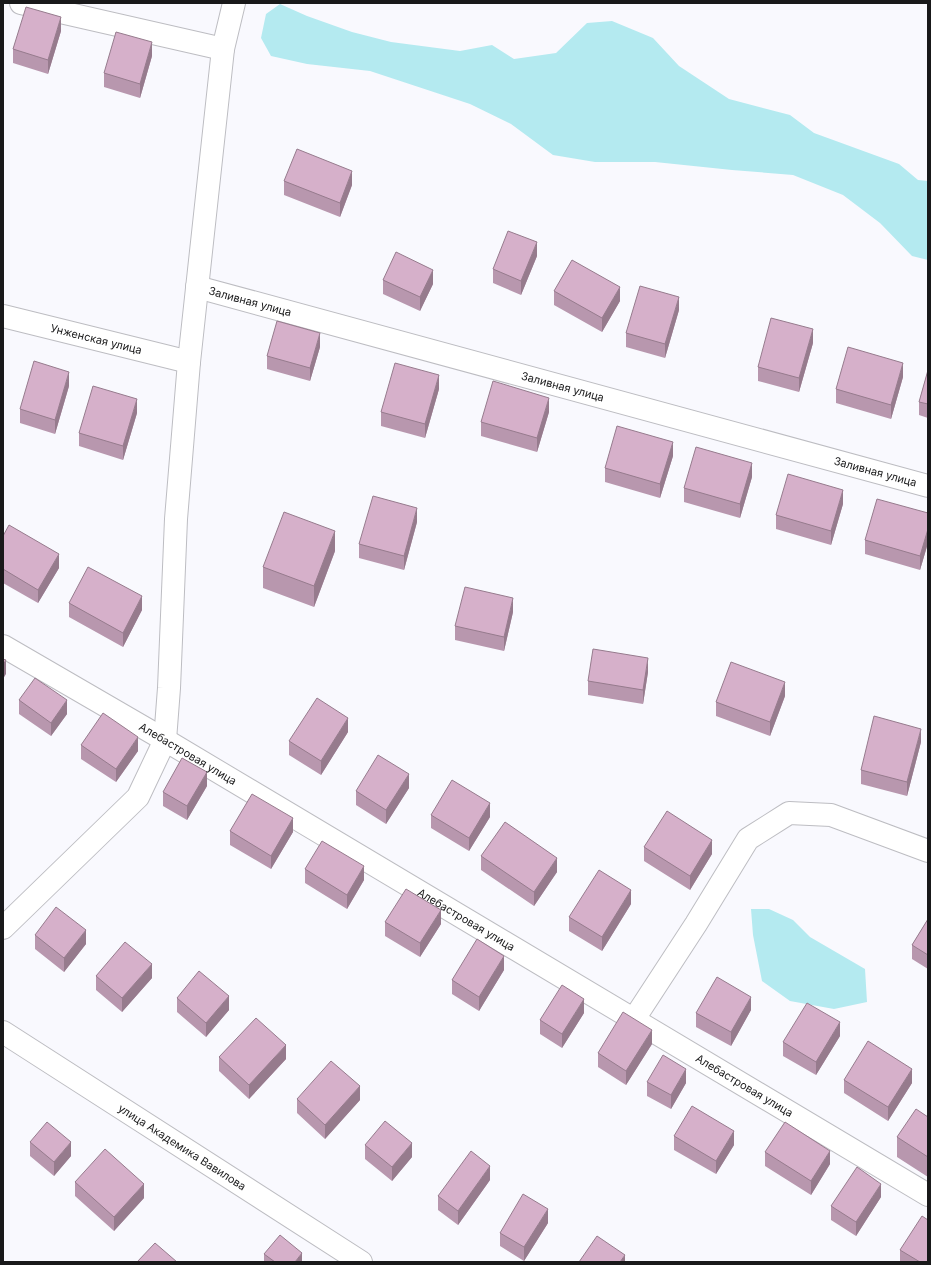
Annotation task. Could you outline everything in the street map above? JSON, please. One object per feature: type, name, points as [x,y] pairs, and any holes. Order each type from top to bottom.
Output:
[{"type":"street","points":[[21,3],[223,49]]},
{"type":"street","points":[[3,928],[138,797],[165,740],[169,688],[176,519],[189,362],[223,49],[234,3]]},
{"type":"street","name":"Заливная улица","points":[[197,286],[928,486]]},
{"type":"street","name":"Унженская улица","points":[[3,316],[189,362]]},
{"type":"street","name":"Алебастровая улица","points":[[3,646],[165,740],[928,1194]]},
{"type":"street","points":[[634,1019],[696,924],[748,839],[789,812],[831,815],[928,851]]},
{"type":"street","name":"улица Академика Вавилова","points":[[3,1032],[361,1262]]},
{"type":"water","points":[[280,4],[307,16],[352,32],[391,42],[460,51],[492,45],[514,59],[556,53],[587,23],[612,21],[653,38],[679,66],[729,99],[790,115],[814,133],[899,164],[918,180],[928,181],[928,260],[912,256],[880,223],[843,195],[793,175],[655,162],[595,162],[553,155],[511,124],[470,104],[370,71],[307,64],[271,56],[261,38],[266,14]]},
{"type":"water","points":[[751,909],[769,909],[793,920],[810,937],[865,969],[867,1002],[834,1009],[790,1001],[762,981],[753,935]]},
{"type":"building","points":[[26,7],[61,17],[48,60],[13,49]]},
{"type":"building","points":[[116,32],[152,42],[140,84],[104,73]]},
{"type":"building","points":[[297,149],[352,171],[340,203],[284,181]]},
{"type":"building","points":[[508,231],[537,242],[521,281],[493,269]]},
{"type":"building","points":[[396,252],[433,270],[420,297],[383,280]]},
{"type":"building","points":[[572,260],[620,287],[602,318],[554,291]]},
{"type":"building","points":[[640,286],[679,297],[665,344],[626,333]]},
{"type":"building","points":[[771,318],[813,329],[799,378],[758,367]]},
{"type":"building","points":[[277,321],[320,333],[310,368],[267,356]]},
{"type":"building","points":[[848,347],[903,363],[891,405],[836,389]]},
{"type":"building","points":[[34,361],[69,372],[55,420],[20,409]]},
{"type":"building","points":[[395,363],[439,375],[425,424],[381,412]]},
{"type":"building","points":[[928,370],[928,404],[919,402]]},
{"type":"building","points":[[493,381],[549,398],[537,438],[481,422]]},
{"type":"building","points":[[93,386],[137,399],[123,446],[79,433]]},
{"type":"building","points":[[617,426],[673,442],[660,484],[605,468]]},
{"type":"building","points":[[696,447],[752,463],[740,504],[684,488]]},
{"type":"building","points":[[788,474],[843,490],[831,531],[776,515]]},
{"type":"building","points":[[373,496],[417,508],[404,556],[359,544]]},
{"type":"building","points":[[877,499],[928,513],[928,529],[920,556],[865,540]]},
{"type":"building","points":[[284,512],[335,531],[314,586],[263,567]]},
{"type":"building","points":[[9,525],[59,554],[38,590],[3,569],[3,536]]},
{"type":"building","points":[[88,567],[142,596],[123,633],[69,603]]},
{"type":"building","points":[[465,587],[513,598],[504,637],[455,626]]},
{"type":"building","points":[[593,649],[648,658],[643,690],[588,681]]},
{"type":"building","points":[[731,662],[785,682],[770,722],[716,702]]},
{"type":"building","points":[[35,678],[67,700],[51,723],[19,700]]},
{"type":"building","points":[[317,698],[348,718],[321,761],[289,741]]},
{"type":"building","points":[[103,713],[138,737],[116,769],[81,745]]},
{"type":"building","points":[[874,716],[921,729],[907,782],[861,770]]},
{"type":"building","points":[[378,755],[409,774],[386,810],[356,791]]},
{"type":"building","points":[[182,758],[207,772],[187,806],[163,792]]},
{"type":"building","points":[[452,780],[490,803],[469,838],[431,815]]},
{"type":"building","points":[[252,794],[293,818],[271,856],[230,831]]},
{"type":"building","points":[[667,811],[712,840],[690,876],[644,847]]},
{"type":"building","points":[[505,822],[557,858],[534,892],[481,856]]},
{"type":"building","points":[[322,841],[364,866],[347,895],[305,869]]},
{"type":"building","points":[[599,870],[631,890],[602,937],[569,917]]},
{"type":"building","points":[[406,889],[441,910],[420,943],[385,922]]},
{"type":"building","points":[[56,907],[86,930],[64,958],[35,935]]},
{"type":"building","points":[[928,919],[928,955],[912,945]]},
{"type":"building","points":[[477,939],[504,956],[479,997],[452,980]]},
{"type":"building","points":[[125,942],[152,964],[122,998],[96,976]]},
{"type":"building","points":[[199,971],[229,996],[206,1023],[177,998]]},
{"type":"building","points":[[717,977],[751,997],[731,1032],[696,1013]]},
{"type":"building","points":[[562,985],[584,999],[562,1034],[540,1020]]},
{"type":"building","points":[[807,1003],[840,1022],[816,1062],[783,1042]]},
{"type":"building","points":[[623,1012],[652,1030],[626,1071],[598,1053]]},
{"type":"building","points":[[256,1018],[286,1045],[249,1085],[219,1057]]},
{"type":"building","points":[[868,1041],[912,1069],[888,1107],[844,1080]]},
{"type":"building","points":[[663,1055],[686,1069],[671,1095],[647,1082]]},
{"type":"building","points":[[331,1061],[360,1086],[325,1125],[297,1099]]},
{"type":"building","points":[[692,1106],[734,1131],[716,1161],[674,1136]]},
{"type":"building","points":[[916,1109],[928,1117],[928,1157],[897,1137]]},
{"type":"building","points":[[385,1121],[412,1143],[392,1167],[365,1145]]},
{"type":"building","points":[[47,1122],[71,1142],[54,1162],[30,1142]]},
{"type":"building","points":[[785,1122],[830,1151],[811,1181],[765,1152]]},
{"type":"building","points":[[105,1149],[144,1184],[114,1217],[75,1182]]},
{"type":"building","points":[[471,1151],[490,1166],[458,1211],[438,1196]]},
{"type":"building","points":[[857,1167],[881,1184],[856,1222],[831,1206]]},
{"type":"building","points":[[523,1194],[548,1209],[524,1247],[500,1233]]},
{"type":"building","points":[[922,1216],[928,1220],[928,1262],[920,1262],[900,1250]]},
{"type":"building","points":[[280,1235],[302,1253],[295,1262],[275,1262],[264,1254]]},
{"type":"building","points":[[597,1236],[625,1255],[620,1262],[579,1262]]},
{"type":"building","points":[[155,1243],[177,1262],[137,1262]]}]
